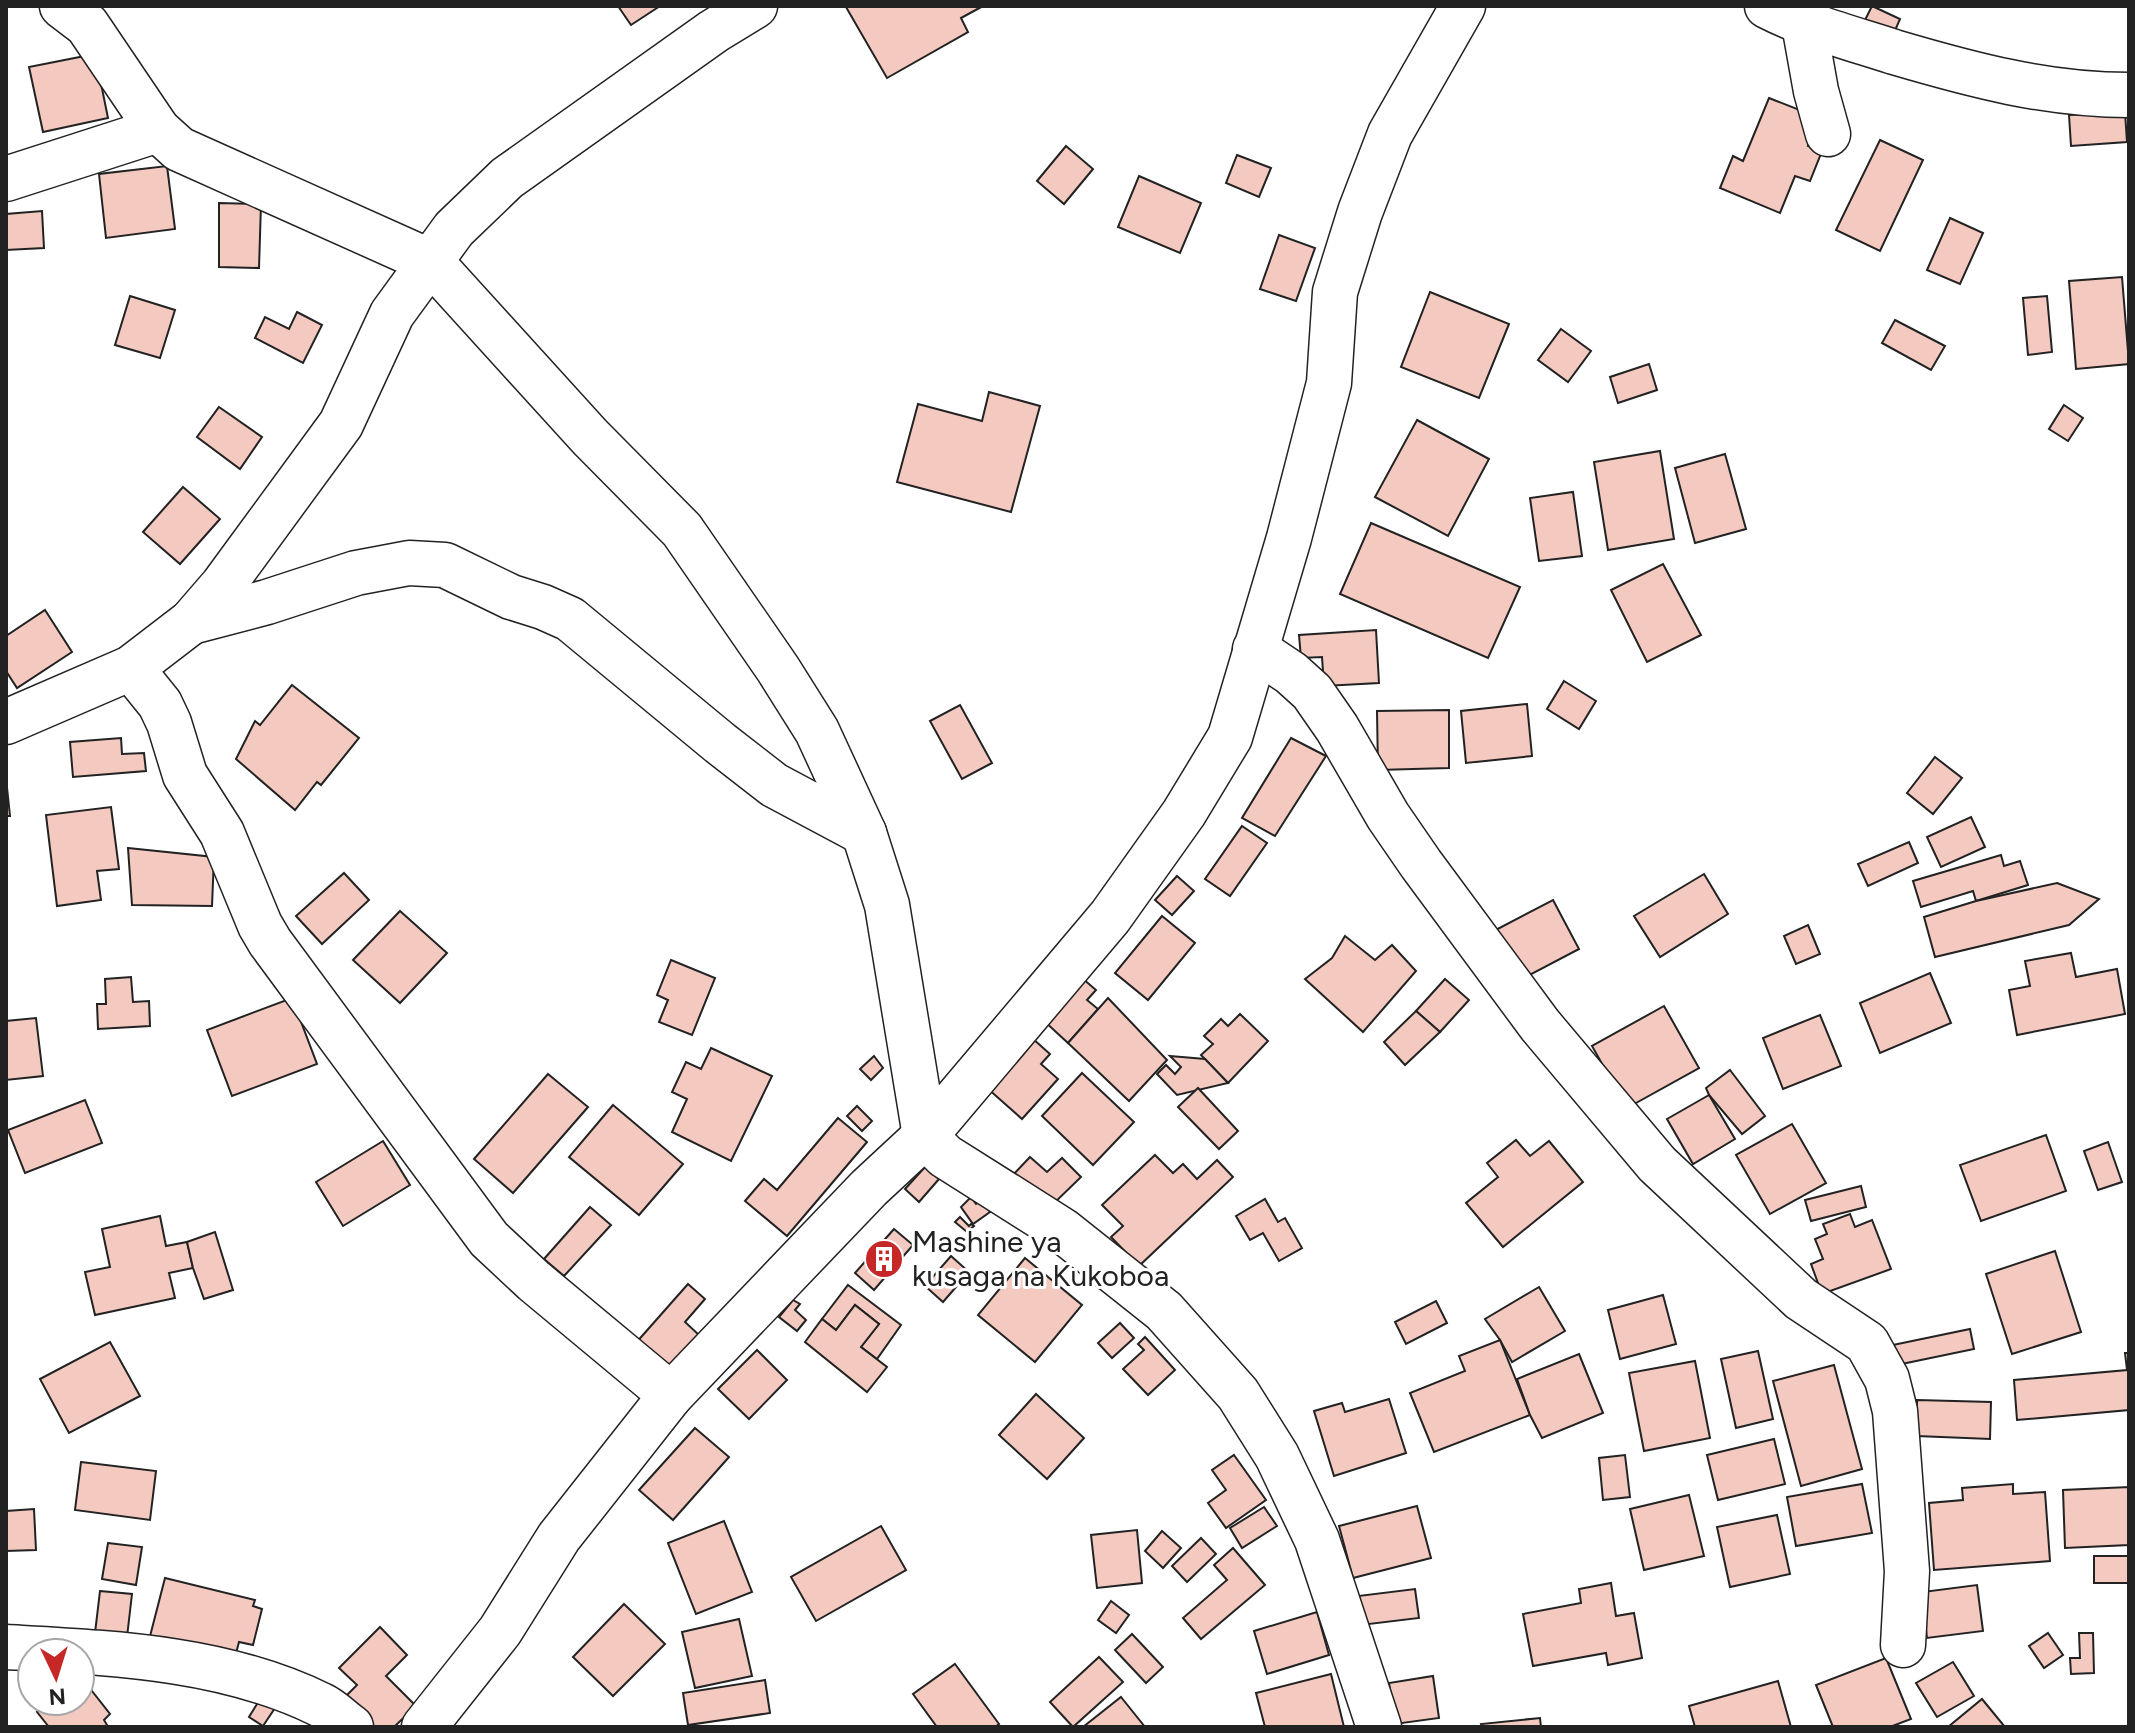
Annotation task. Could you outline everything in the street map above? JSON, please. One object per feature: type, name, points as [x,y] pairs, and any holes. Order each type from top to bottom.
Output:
[{"type":"street","points":[[62,6],[87,25],[158,130],[179,149],[431,262],[590,437],[682,530],[817,731],[864,833],[887,905],[925,1136],[945,1156],[1062,1230],[1164,1311],[1238,1394],[1277,1456],[1317,1540],[1379,1727]]},
{"type":"street","points":[[6,722],[131,668],[191,622],[223,585],[341,424],[392,314],[454,229],[507,178],[714,31],[755,6]]},
{"type":"street","points":[[424,1727],[500,1631],[559,1537],[671,1395],[869,1188],[925,1136],[1110,917],[1184,813],[1230,737],[1289,538],[1329,383],[1335,292],[1360,212],[1390,134],[1463,6]]},
{"type":"street","points":[[1786,15],[1976,76],[2055,92],[2129,95]]},
{"type":"street","points":[[1786,15],[1816,91],[1828,134]]},
{"type":"street","points":[[6,179],[158,130]]},
{"type":"street","points":[[191,622],[267,602],[356,573],[409,563],[445,565],[511,597],[570,619],[774,785],[864,833]]},
{"type":"street","points":[[1255,649],[1291,673],[1312,692],[1337,728],[1388,816],[1430,876],[1540,1025],[1657,1164],[1801,1299],[1867,1343],[1887,1379],[1895,1411],[1907,1571],[1903,1645]]},
{"type":"street","points":[[131,668],[165,713],[185,775],[222,833],[270,942],[489,1239],[534,1281],[671,1395]]},
{"type":"street","points":[[6,1647],[162,1658],[258,1680],[323,1706],[351,1727]]},
{"type":"building","points":[[618,6],[660,6],[631,25]]},
{"type":"building","points":[[983,6],[961,18],[968,32],[887,78],[846,7]]},
{"type":"building","points":[[1872,6],[1900,19],[1894,33],[1865,20]]},
{"type":"building","points":[[95,54],[108,118],[43,132],[29,67]]},
{"type":"building","points":[[1769,98],[1820,118],[1808,146],[1822,151],[1810,181],[1795,176],[1780,213],[1720,188],[1733,156],[1743,161]]},
{"type":"building","points":[[2125,112],[2127,142],[2071,146],[2069,115]]},
{"type":"building","points":[[1880,140],[1923,160],[1880,251],[1836,230]]},
{"type":"building","points":[[1066,146],[1093,169],[1064,204],[1037,181]]},
{"type":"building","points":[[1237,155],[1271,168],[1259,197],[1226,183]]},
{"type":"building","points":[[167,166],[175,229],[106,238],[99,174]]},
{"type":"building","points":[[1139,176],[1201,203],[1180,253],[1118,227]]},
{"type":"building","points":[[219,203],[261,204],[259,268],[219,267]]},
{"type":"building","points":[[42,211],[44,248],[6,250],[6,214]]},
{"type":"building","points":[[1950,218],[1983,233],[1960,284],[1927,270]]},
{"type":"building","points":[[1279,235],[1315,248],[1296,301],[1260,289]]},
{"type":"building","points":[[2122,277],[2129,364],[2076,369],[2069,281]]},
{"type":"building","points":[[1430,292],[1509,324],[1479,398],[1401,367]]},
{"type":"building","points":[[130,296],[175,310],[160,358],[115,345]]},
{"type":"building","points":[[2047,296],[2052,352],[2028,355],[2023,298]]},
{"type":"building","points":[[297,312],[322,325],[303,363],[255,338],[265,317],[289,329]]},
{"type":"building","points":[[1895,320],[1945,346],[1931,370],[1882,343]]},
{"type":"building","points":[[1561,329],[1591,351],[1568,382],[1538,360]]},
{"type":"building","points":[[1649,364],[1657,390],[1618,403],[1610,377]]},
{"type":"building","points":[[989,392],[1040,406],[1011,512],[897,482],[918,404],[982,421]]},
{"type":"building","points":[[2064,405],[2083,418],[2068,441],[2049,429]]},
{"type":"building","points":[[219,407],[262,437],[240,469],[197,437]]},
{"type":"building","points":[[1417,420],[1489,459],[1448,536],[1375,497]]},
{"type":"building","points":[[1660,451],[1674,539],[1608,550],[1594,462]]},
{"type":"building","points":[[1725,454],[1746,529],[1695,543],[1675,468]]},
{"type":"building","points":[[183,487],[220,519],[180,564],[143,532]]},
{"type":"building","points":[[1573,492],[1582,556],[1539,561],[1530,498]]},
{"type":"building","points":[[1371,523],[1520,587],[1488,658],[1340,594]]},
{"type":"building","points":[[1663,564],[1701,635],[1647,662],[1611,590]]},
{"type":"building","points":[[45,610],[72,652],[17,688],[6,671],[6,636]]},
{"type":"building","points":[[1376,630],[1379,683],[1324,686],[1322,657],[1301,658],[1299,635]]},
{"type":"building","points":[[1564,681],[1596,701],[1579,729],[1547,709]]},
{"type":"building","points":[[292,685],[359,738],[321,785],[317,782],[295,810],[236,759],[255,721],[260,725]]},
{"type":"building","points":[[1527,704],[1532,756],[1466,763],[1461,711]]},
{"type":"building","points":[[960,705],[992,763],[962,779],[930,721]]},
{"type":"building","points":[[1449,710],[1449,768],[1378,770],[1377,711]]},
{"type":"building","points":[[121,738],[122,754],[144,753],[146,771],[73,777],[70,742]]},
{"type":"building","points":[[1291,738],[1326,756],[1275,836],[1242,818]]},
{"type":"building","points":[[1935,757],[1962,778],[1933,814],[1907,793]]},
{"type":"building","points":[[6,778],[10,816],[6,816]]},
{"type":"building","points":[[111,807],[119,869],[97,871],[101,900],[57,906],[46,815]]},
{"type":"building","points":[[1971,817],[1985,847],[1941,867],[1927,837]]},
{"type":"building","points":[[1242,826],[1267,843],[1230,896],[1205,879]]},
{"type":"building","points":[[1909,842],[1918,863],[1868,886],[1858,864]]},
{"type":"building","points":[[128,848],[214,857],[212,906],[132,905]]},
{"type":"building","points":[[2001,855],[2004,866],[2020,861],[2028,885],[1976,901],[1973,891],[1921,907],[1913,881]]},
{"type":"building","points":[[344,873],[369,900],[322,944],[296,916]]},
{"type":"building","points":[[1704,874],[1728,914],[1660,957],[1634,916]]},
{"type":"building","points":[[1177,876],[1194,891],[1172,915],[1155,900]]},
{"type":"building","points":[[2057,883],[2099,899],[2069,925],[1935,957],[1924,917],[1976,901]]},
{"type":"building","points":[[1553,900],[1579,949],[1514,983],[1488,934]]},
{"type":"building","points":[[400,911],[447,953],[400,1003],[353,960]]},
{"type":"building","points":[[1162,916],[1195,943],[1148,1000],[1115,973]]},
{"type":"building","points":[[1808,925],[1820,954],[1796,964],[1784,936]]},
{"type":"building","points":[[1345,936],[1375,960],[1392,945],[1416,971],[1363,1032],[1305,979],[1332,958]]},
{"type":"building","points":[[2071,953],[2076,977],[2117,969],[2125,1014],[2017,1035],[2009,990],[2030,986],[2025,961]]},
{"type":"building","points":[[671,960],[715,978],[692,1035],[659,1022],[668,1000],[657,995]]},
{"type":"building","points":[[1930,973],[1951,1023],[1880,1053],[1860,1003]]},
{"type":"building","points":[[131,977],[133,1002],[149,1001],[150,1026],[98,1029],[97,1004],[106,1004],[105,979]]},
{"type":"building","points":[[1082,978],[1096,990],[1087,1000],[1098,1009],[1068,1043],[1043,1020]]},
{"type":"building","points":[[1445,979],[1469,1000],[1440,1032],[1416,1011]]},
{"type":"building","points":[[292,998],[317,1064],[232,1096],[207,1030]]},
{"type":"building","points":[[1108,998],[1167,1060],[1129,1101],[1068,1043]]},
{"type":"building","points":[[1664,1006],[1699,1068],[1627,1108],[1592,1046]]},
{"type":"building","points":[[1416,1011],[1440,1032],[1405,1065],[1384,1042]]},
{"type":"building","points":[[1240,1014],[1268,1041],[1228,1083],[1201,1055],[1213,1044],[1204,1036],[1221,1019],[1228,1026]]},
{"type":"building","points":[[1820,1015],[1841,1066],[1783,1089],[1763,1038]]},
{"type":"building","points":[[36,1018],[43,1076],[6,1080],[6,1021]]},
{"type":"building","points":[[1032,1038],[1050,1054],[1041,1064],[1058,1079],[1022,1119],[987,1088]]},
{"type":"building","points":[[711,1048],[772,1076],[731,1161],[672,1132],[687,1099],[672,1092],[686,1062],[701,1069]]},
{"type":"building","points":[[874,1056],[883,1068],[871,1080],[860,1069]]},
{"type":"building","points":[[1170,1056],[1205,1059],[1228,1083],[1177,1095],[1157,1074],[1166,1065],[1175,1074],[1181,1067]]},
{"type":"building","points":[[1730,1070],[1765,1116],[1742,1134],[1706,1088]]},
{"type":"building","points":[[1082,1073],[1134,1122],[1093,1165],[1042,1116]]},
{"type":"building","points":[[548,1074],[588,1107],[513,1193],[474,1159]]},
{"type":"building","points":[[1198,1088],[1238,1131],[1219,1149],[1178,1107]]},
{"type":"building","points":[[1709,1095],[1735,1139],[1693,1164],[1667,1119]]},
{"type":"building","points":[[85,1100],[102,1143],[25,1173],[8,1130]]},
{"type":"building","points":[[613,1105],[683,1164],[639,1215],[569,1157]]},
{"type":"building","points":[[857,1106],[872,1121],[862,1131],[847,1116]]},
{"type":"building","points":[[838,1118],[867,1142],[787,1236],[745,1201],[764,1179],[777,1190]]},
{"type":"building","points":[[1792,1124],[1826,1183],[1770,1214],[1736,1155]]},
{"type":"building","points":[[2046,1135],[2066,1191],[1981,1221],[1960,1165]]},
{"type":"building","points":[[1516,1140],[1530,1156],[1549,1141],[1583,1182],[1503,1247],[1466,1203],[1498,1177],[1487,1163]]},
{"type":"building","points":[[383,1141],[410,1185],[343,1226],[316,1182]]},
{"type":"building","points":[[2108,1142],[2122,1182],[2098,1190],[2084,1151]]},
{"type":"building","points":[[1155,1155],[1173,1173],[1183,1164],[1197,1179],[1217,1160],[1233,1177],[1139,1266],[1111,1237],[1123,1226],[1102,1205]]},
{"type":"building","points":[[1030,1157],[1047,1172],[1062,1158],[1081,1177],[1046,1211],[1010,1178]]},
{"type":"building","points":[[925,1167],[939,1179],[919,1202],[905,1189]]},
{"type":"building","points":[[1861,1186],[1866,1207],[1811,1221],[1805,1200]]},
{"type":"building","points":[[971,1197],[976,1204],[982,1200],[990,1212],[973,1224],[961,1207]]},
{"type":"building","points":[[1265,1199],[1278,1222],[1285,1218],[1302,1248],[1279,1261],[1263,1233],[1250,1240],[1236,1216]]},
{"type":"building","points":[[590,1207],[611,1225],[564,1276],[544,1259]]},
{"type":"building","points":[[1850,1214],[1855,1227],[1872,1220],[1891,1269],[1822,1294],[1811,1264],[1823,1259],[1815,1239],[1827,1234],[1823,1224]]},
{"type":"building","points":[[160,1216],[166,1246],[187,1242],[193,1268],[169,1273],[175,1298],[95,1315],[85,1272],[110,1267],[102,1229]]},
{"type":"building","points":[[960,1217],[969,1226],[974,1226],[967,1232],[955,1222]]},
{"type":"building","name":"Mashine ya kusaga na Kukoboa","points":[[894,1229],[913,1245],[874,1290],[855,1273]]},
{"type":"building","points":[[215,1232],[233,1290],[204,1299],[187,1242]]},
{"type":"building","points":[[2055,1251],[2081,1332],[2012,1354],[1986,1274]]},
{"type":"building","points":[[951,1256],[969,1272],[943,1302],[925,1286]]},
{"type":"building","points":[[1025,1258],[1082,1305],[1035,1362],[978,1315]]},
{"type":"building","points":[[688,1284],[705,1299],[685,1322],[699,1335],[659,1381],[627,1353]]},
{"type":"building","points":[[848,1285],[901,1325],[877,1359],[861,1347],[879,1324],[855,1305],[836,1330],[822,1319]]},
{"type":"building","points":[[1539,1287],[1565,1331],[1512,1362],[1485,1319]]},
{"type":"building","points":[[1663,1295],[1676,1344],[1620,1359],[1608,1310]]},
{"type":"building","points":[[793,1300],[800,1304],[795,1310],[806,1320],[797,1331],[779,1317]]},
{"type":"building","points":[[1436,1301],[1447,1323],[1406,1344],[1395,1322]]},
{"type":"building","points":[[855,1305],[879,1324],[861,1347],[887,1367],[867,1392],[805,1342],[822,1319],[836,1330]]},
{"type":"building","points":[[1120,1323],[1134,1338],[1112,1358],[1098,1343]]},
{"type":"building","points":[[1970,1329],[1974,1349],[1892,1366],[1888,1346]]},
{"type":"building","points":[[1145,1337],[1175,1370],[1148,1395],[1123,1369],[1144,1350],[1138,1344]]},
{"type":"building","points":[[1500,1340],[1530,1415],[1434,1452],[1410,1393],[1465,1371],[1459,1356]]},
{"type":"building","points":[[110,1342],[140,1396],[69,1433],[40,1379]]},
{"type":"building","points":[[757,1350],[787,1380],[749,1419],[718,1389]]},
{"type":"building","points":[[1758,1351],[1773,1419],[1736,1428],[1721,1359]]},
{"type":"building","points":[[2125,1353],[2129,1353],[2129,1410],[2017,1420],[2014,1380],[2127,1370]]},
{"type":"building","points":[[1579,1354],[1603,1413],[1542,1438],[1517,1379]]},
{"type":"building","points":[[1695,1361],[1710,1438],[1644,1451],[1629,1373]]},
{"type":"building","points":[[1834,1365],[1862,1469],[1801,1486],[1773,1381]]},
{"type":"building","points":[[1036,1394],[1084,1438],[1047,1479],[999,1435]]},
{"type":"building","points":[[1389,1399],[1406,1453],[1334,1476],[1314,1411],[1342,1403],[1345,1412]]},
{"type":"building","points":[[1917,1400],[1991,1402],[1990,1439],[1917,1436]]},
{"type":"building","points":[[695,1428],[729,1457],[673,1520],[639,1490]]},
{"type":"building","points":[[1774,1439],[1785,1484],[1718,1500],[1707,1455]]},
{"type":"building","points":[[1234,1455],[1266,1500],[1226,1528],[1208,1503],[1226,1490],[1212,1470]]},
{"type":"building","points":[[1625,1455],[1630,1497],[1603,1500],[1599,1458]]},
{"type":"building","points":[[81,1462],[156,1471],[150,1520],[75,1510]]},
{"type":"building","points":[[1862,1484],[1872,1533],[1796,1546],[1787,1497]]},
{"type":"building","points":[[2013,1484],[2013,1494],[2045,1492],[2050,1561],[1934,1570],[1929,1503],[1963,1500],[1962,1488]]},
{"type":"building","points":[[2129,1487],[2129,1545],[2065,1548],[2063,1490]]},
{"type":"building","points":[[1689,1495],[1704,1556],[1644,1570],[1630,1509]]},
{"type":"building","points":[[1417,1506],[1431,1558],[1353,1578],[1339,1526]]},
{"type":"building","points":[[1264,1507],[1277,1526],[1242,1548],[1230,1528]]},
{"type":"building","points":[[34,1509],[36,1550],[6,1551],[6,1511]]},
{"type":"building","points":[[1777,1515],[1790,1574],[1730,1587],[1717,1527]]},
{"type":"building","points":[[724,1521],[752,1592],[696,1614],[668,1543]]},
{"type":"building","points":[[881,1526],[906,1570],[816,1621],[791,1577]]},
{"type":"building","points":[[1137,1530],[1142,1583],[1097,1588],[1091,1535]]},
{"type":"building","points":[[1162,1531],[1181,1548],[1163,1568],[1145,1551]]},
{"type":"building","points":[[1201,1538],[1216,1554],[1187,1582],[1172,1566]]},
{"type":"building","points":[[108,1543],[142,1547],[136,1585],[102,1579]]},
{"type":"building","points":[[1233,1548],[1265,1585],[1201,1639],[1183,1618],[1227,1580],[1214,1565]]},
{"type":"building","points":[[2094,1556],[2129,1556],[2129,1583],[2094,1583]]},
{"type":"building","points":[[165,1578],[255,1600],[253,1606],[262,1609],[253,1645],[239,1642],[233,1665],[148,1644]]},
{"type":"building","points":[[1611,1583],[1616,1616],[1634,1613],[1642,1658],[1608,1665],[1606,1653],[1533,1666],[1523,1614],[1581,1603],[1579,1589]]},
{"type":"building","points":[[1977,1585],[1983,1631],[1927,1638],[1924,1613],[1915,1593]]},
{"type":"building","points":[[1415,1589],[1419,1618],[1361,1625],[1358,1596]]},
{"type":"building","points":[[100,1591],[132,1594],[127,1637],[95,1633]]},
{"type":"building","points":[[1111,1601],[1129,1615],[1116,1633],[1098,1620]]},
{"type":"building","points":[[624,1604],[665,1644],[613,1696],[573,1657]]},
{"type":"building","points":[[1317,1612],[1329,1655],[1267,1674],[1254,1631]]},
{"type":"building","points":[[739,1619],[752,1676],[695,1688],[682,1632]]},
{"type":"building","points":[[380,1627],[407,1655],[386,1676],[416,1706],[394,1727],[369,1727],[342,1700],[357,1685],[339,1668]]},
{"type":"building","points":[[2048,1633],[2063,1655],[2044,1668],[2029,1646]]},
{"type":"building","points":[[2079,1633],[2093,1633],[2094,1673],[2071,1674],[2070,1658],[2080,1658]]},
{"type":"building","points":[[1132,1634],[1163,1667],[1146,1683],[1115,1650]]},
{"type":"building","points":[[1099,1657],[1123,1682],[1073,1727],[1050,1702]]},
{"type":"building","points":[[1886,1658],[1911,1719],[1890,1727],[1833,1727],[1816,1685]]},
{"type":"building","points":[[1953,1662],[1974,1696],[1937,1717],[1916,1683]]},
{"type":"building","points":[[955,1664],[999,1724],[995,1727],[937,1727],[913,1694]]},
{"type":"building","points":[[1331,1674],[1344,1727],[1265,1727],[1256,1693]]},
{"type":"building","points":[[1433,1676],[1439,1718],[1395,1724],[1389,1683]]},
{"type":"building","points":[[765,1680],[770,1713],[688,1725],[683,1693]]},
{"type":"building","points":[[1778,1681],[1791,1727],[1695,1727],[1689,1706]]},
{"type":"building","points":[[96,1696],[110,1714],[104,1720],[105,1727],[49,1727],[41,1717],[96,1717]]},
{"type":"building","points":[[1121,1697],[1145,1727],[1083,1727]]},
{"type":"building","points":[[260,1699],[275,1708],[263,1726],[249,1717]]},
{"type":"building","points":[[1982,1699],[2005,1727],[1948,1727]]},
{"type":"building","points":[[1540,1718],[1541,1727],[1482,1727],[1481,1724]]},
{"type":"place","name":"Mashine ya kusaga na Kukoboa","points":[[884,1259]]}]
